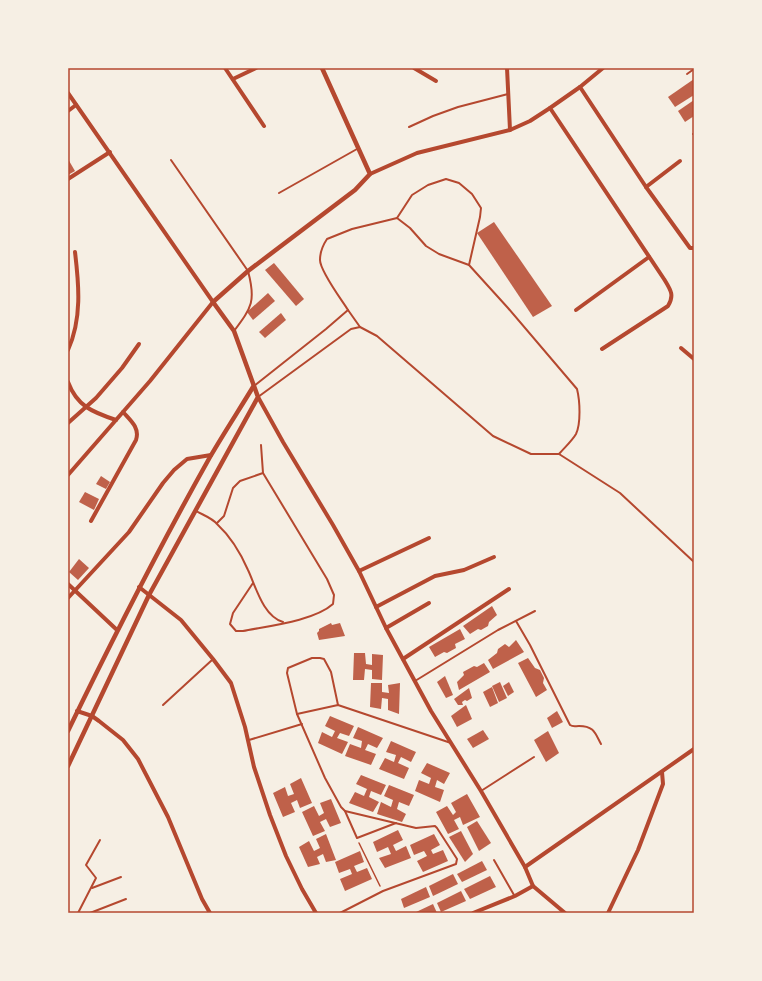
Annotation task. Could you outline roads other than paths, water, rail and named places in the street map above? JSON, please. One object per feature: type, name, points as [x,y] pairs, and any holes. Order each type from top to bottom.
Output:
[{"type":"street","points":[[225,68],[264,126]]},
{"type":"street","points":[[233,79],[256,68]]},
{"type":"street","points":[[322,68],[370,174]]},
{"type":"street","points":[[414,68],[436,81]]},
{"type":"street","points":[[507,68],[510,130]]},
{"type":"street","points":[[68,475],[150,381],[213,302],[248,271],[343,200],[370,174],[417,154],[510,130],[530,121],[580,87],[603,68]]},
{"type":"street","points":[[580,87],[646,187],[690,248],[694,248]]},
{"type":"street","points":[[68,93],[234,332],[253,387],[258,397],[359,571],[386,628],[431,711],[481,790],[525,867],[533,886],[563,913]]},
{"type":"street","points":[[68,111],[76,105]]},
{"type":"street","points":[[550,108],[671,292],[672,300],[668,306],[602,349]]},
{"type":"street","points":[[68,179],[110,152]]},
{"type":"street","points":[[646,187],[680,162]]},
{"type":"street","points":[[68,350],[75,330],[79,307],[75,252]]},
{"type":"street","points":[[576,310],[649,257]]},
{"type":"street","points":[[68,423],[86,407],[122,368],[139,344]]},
{"type":"street","points":[[681,348],[694,359]]},
{"type":"street","points":[[68,382],[73,394],[79,402],[101,415],[116,420]]},
{"type":"street","points":[[68,731],[139,587],[211,455],[253,387]]},
{"type":"street","points":[[68,766],[150,595],[258,397]]},
{"type":"street","points":[[91,521],[138,434],[137,429],[123,412]]},
{"type":"street","points":[[68,598],[129,532],[163,483],[174,470],[187,459],[211,455]]},
{"type":"street","points":[[359,571],[429,538]]},
{"type":"street","points":[[376,607],[435,576],[464,570],[494,557]]},
{"type":"street","points":[[68,584],[117,630]]},
{"type":"street","points":[[139,587],[181,620],[231,683],[248,740],[254,768],[286,856],[302,889],[316,913]]},
{"type":"street","points":[[403,659],[509,589]]},
{"type":"street","points":[[386,628],[429,603]]},
{"type":"street","points":[[77,711],[92,716],[123,740],[138,759],[168,817],[202,899],[210,913]]},
{"type":"street","points":[[525,867],[694,749]]},
{"type":"street","points":[[608,913],[643,835],[663,784],[662,772]]},
{"type":"street","points":[[473,913],[515,896],[533,886]]},
{"type":"lane","points":[[687,74],[694,69]]},
{"type":"lane","points":[[409,128],[433,116],[458,107],[508,94]]},
{"type":"lane","points":[[279,194],[358,148]]},
{"type":"lane","points":[[171,160],[248,271],[252,289],[252,300],[246,315],[234,332]]},
{"type":"lane","points":[[469,265],[481,208],[472,194],[458,183],[446,179],[428,185],[412,195],[397,218],[352,229],[327,239],[321,249],[320,260],[325,273],[360,327],[377,336],[493,436],[531,454],[559,454],[620,493],[694,562]]},
{"type":"lane","points":[[397,218],[410,228],[426,246],[439,254],[469,265],[577,389],[580,401],[576,434],[559,454]]},
{"type":"lane","points":[[253,387],[348,310]]},
{"type":"lane","points":[[258,397],[351,329],[360,327]]},
{"type":"lane","points":[[254,583],[233,614],[230,624],[236,631],[297,621],[328,609],[333,604],[334,595],[327,579],[263,473],[261,445]]},
{"type":"lane","points":[[217,523],[224,516],[233,488],[240,481],[263,473]]},
{"type":"lane","points":[[195,511],[217,523],[233,543],[248,570],[266,610],[273,617],[285,622]]},
{"type":"lane","points":[[415,681],[498,630],[534,611]]},
{"type":"lane","points":[[516,621],[530,645],[570,725],[574,727],[590,727],[593,729],[601,744]]},
{"type":"lane","points":[[338,705],[331,672],[324,659],[312,658],[286,670],[297,714],[325,778],[341,807],[345,811],[357,838],[396,824]]},
{"type":"lane","points":[[163,705],[213,660]]},
{"type":"lane","points":[[297,714],[338,705],[452,744]]},
{"type":"lane","points":[[248,740],[302,724]]},
{"type":"lane","points":[[481,790],[534,757]]},
{"type":"lane","points":[[340,913],[383,891],[456,864],[457,862],[457,859],[437,828],[432,826],[420,829],[345,811]]},
{"type":"lane","points":[[78,913],[96,878],[86,865],[100,840]]},
{"type":"lane","points":[[494,860],[515,896]]},
{"type":"lane","points":[[91,888],[121,877]]},
{"type":"lane","points":[[90,913],[126,899]]}]
